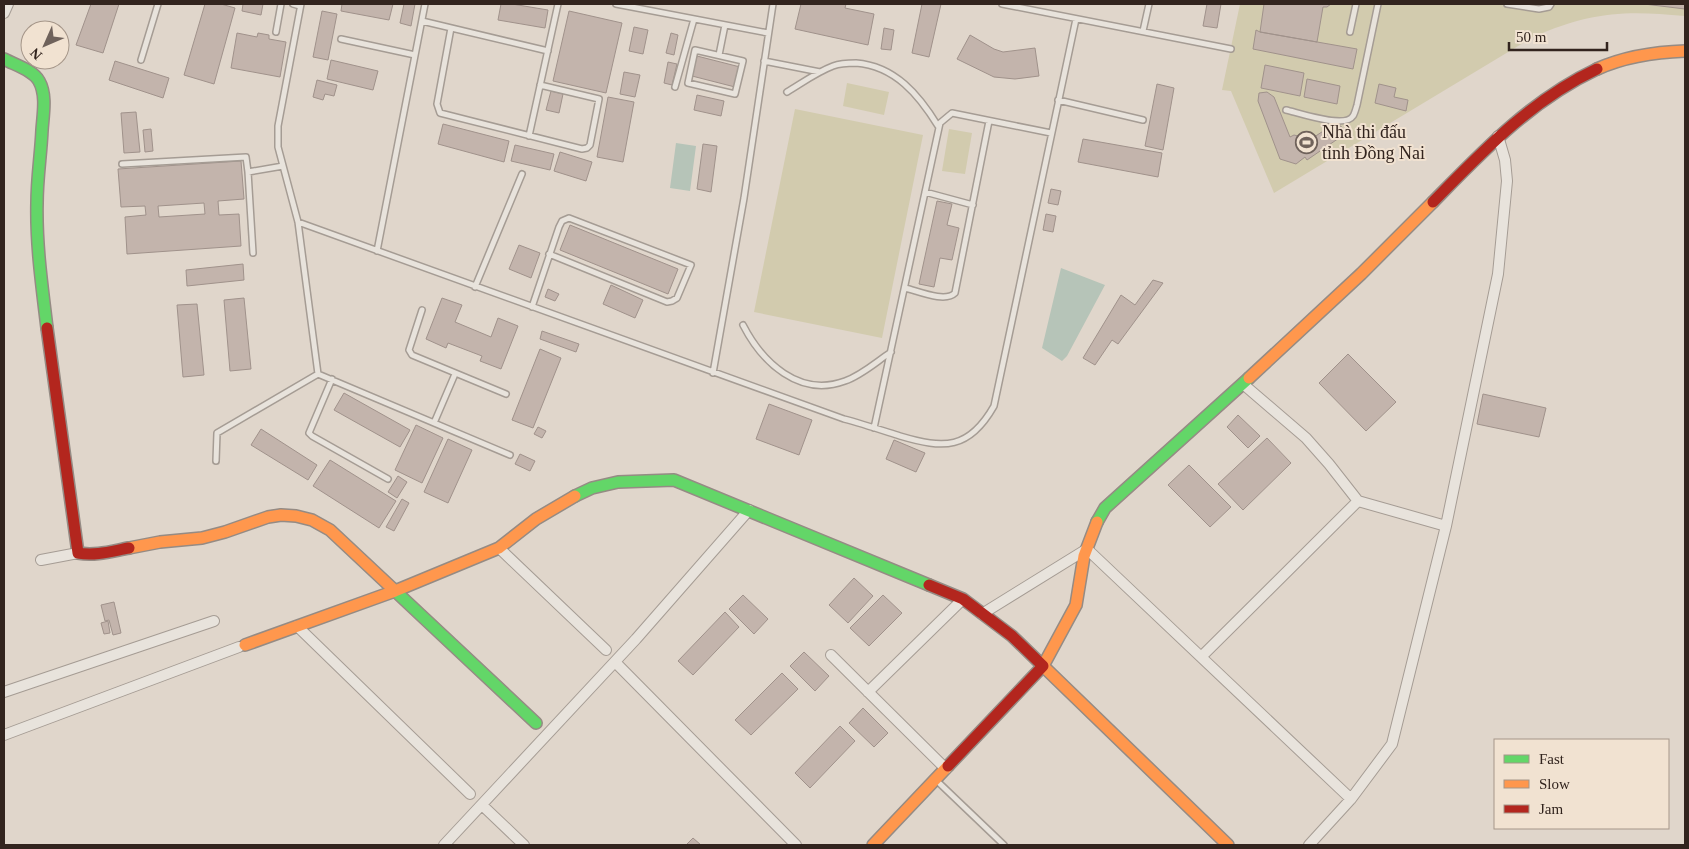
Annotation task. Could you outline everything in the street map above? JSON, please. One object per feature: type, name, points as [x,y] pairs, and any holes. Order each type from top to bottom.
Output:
[{"type":"street","points":[[4,13],[8,4]]},
{"type":"street","points":[[873,845],[1043,666],[1076,604],[1086,549],[1095,524],[1105,508],[1243,384],[1361,274],[1498,136],[1541,102],[1595,69],[1616,60],[1643,54],[1685,51]]},
{"type":"street","points":[[4,58],[34,76],[39,82],[42,92],[43,114],[37,188],[40,275],[78,553]]},
{"type":"street","points":[[1309,845],[1352,799],[1392,744],[1446,526],[1498,274],[1507,181],[1505,160],[1498,136]]},
{"type":"street","points":[[1243,384],[1306,438],[1358,501],[1446,526]]},
{"type":"street","points":[[4,735],[395,591],[499,548],[530,523],[563,502],[592,488],[618,482],[674,480],[963,599],[1012,636],[1228,845]]},
{"type":"street","points":[[1201,657],[1358,501]]},
{"type":"street","points":[[444,845],[615,662],[749,510]]},
{"type":"street","points":[[41,560],[78,553],[95,554],[168,541],[206,538],[259,519],[276,515],[288,514],[310,519],[330,530],[536,723]]},
{"type":"street","points":[[499,548],[606,650]]},
{"type":"street","points":[[982,614],[1086,549]]},
{"type":"street","points":[[1086,549],[1352,799]]},
{"type":"street","points":[[868,692],[963,599]]},
{"type":"street","points":[[4,692],[214,621]]},
{"type":"street","points":[[297,626],[470,794]]},
{"type":"street","points":[[831,655],[946,769]]},
{"type":"street","points":[[615,662],[796,845]]},
{"type":"street","points":[[482,806],[524,845]]},
{"type":"lane","points":[[141,60],[158,4]]},
{"type":"lane","points":[[276,32],[281,4]]},
{"type":"lane","points":[[293,4],[301,5],[278,126],[278,147],[298,222],[318,374]]},
{"type":"lane","points":[[377,251],[425,4]]},
{"type":"lane","points":[[529,136],[558,4]]},
{"type":"lane","points":[[616,4],[768,33]]},
{"type":"lane","points":[[712,373],[744,198],[773,4]]},
{"type":"lane","points":[[1002,4],[1230,49]]},
{"type":"lane","points":[[1143,31],[1149,4]]},
{"type":"lane","points":[[1350,32],[1356,4]]},
{"type":"lane","points":[[1286,110],[1338,122],[1349,120],[1353,116],[1357,105],[1378,4]]},
{"type":"lane","points":[[1507,4],[1539,9],[1549,7],[1551,4]]},
{"type":"lane","points":[[675,88],[694,19]]},
{"type":"lane","points":[[298,222],[712,373],[874,428],[934,445],[947,445],[961,441],[974,432],[986,420],[994,406],[1076,19]]},
{"type":"lane","points":[[422,21],[548,51]]},
{"type":"lane","points":[[719,55],[725,25]]},
{"type":"lane","points":[[451,28],[437,104],[440,113],[582,149],[587,148],[590,145],[599,99],[540,85]]},
{"type":"lane","points":[[341,39],[415,55]]},
{"type":"lane","points":[[695,50],[719,55],[743,61],[735,94],[688,83],[695,50]]},
{"type":"lane","points":[[764,61],[821,72]]},
{"type":"lane","points":[[787,92],[834,65],[847,63],[867,64],[883,69],[913,91],[938,126]]},
{"type":"lane","points":[[1058,100],[1143,120]]},
{"type":"lane","points":[[874,428],[938,126],[952,113],[1051,133]]},
{"type":"lane","points":[[904,288],[943,298],[951,297],[955,293],[989,121]]},
{"type":"lane","points":[[122,164],[246,157],[253,253]]},
{"type":"lane","points":[[248,172],[283,166]]},
{"type":"lane","points":[[475,287],[522,174]]},
{"type":"lane","points":[[924,192],[973,205]]},
{"type":"lane","points":[[532,307],[549,254],[562,221],[569,218],[691,265],[677,298],[667,302],[549,254]]},
{"type":"lane","points":[[422,310],[409,350],[412,355],[506,394]]},
{"type":"lane","points":[[743,324],[756,348],[774,367],[795,379],[808,383],[831,384],[845,381],[891,352]]},
{"type":"lane","points":[[318,374],[510,455]]},
{"type":"lane","points":[[216,461],[217,433],[318,374]]},
{"type":"lane","points":[[434,423],[454,374]]},
{"type":"lane","points":[[332,380],[309,433],[388,480]]},
{"type":"lane","points":[[935,780],[1004,845]]},
{"type":"shaded area","name":"Nhà thi đấu tỉnh Đồng Nai","points":[[1240,4],[1685,4],[1685,16],[1644,13],[1608,15],[1572,22],[1533,37],[1274,193],[1231,91],[1222,90]]},
{"type":"shaded area","points":[[847,83],[889,92],[884,115],[843,106]]},
{"type":"shaded area","points":[[795,109],[923,135],[882,338],[754,312]]},
{"type":"shaded area","points":[[949,129],[972,133],[965,174],[942,171]]},
{"type":"shaded area","points":[[676,143],[696,146],[690,191],[670,188]]},
{"type":"shaded area","points":[[1061,268],[1105,285],[1067,356],[1062,361],[1042,348]]},
{"type":"building","points":[[91,4],[119,4],[103,53],[76,45]]},
{"type":"building","points":[[205,4],[221,4],[235,8],[214,84],[184,75]]},
{"type":"building","points":[[243,4],[263,4],[261,15],[242,11]]},
{"type":"building","points":[[342,4],[393,4],[389,20],[341,11]]},
{"type":"building","points":[[404,4],[415,4],[411,26],[400,23]]},
{"type":"building","points":[[501,4],[548,10],[545,28],[498,20]]},
{"type":"building","points":[[801,4],[846,4],[845,8],[874,14],[868,45],[795,29]]},
{"type":"building","points":[[922,4],[941,4],[929,57],[912,53]]},
{"type":"building","points":[[1207,4],[1221,4],[1217,28],[1203,26]]},
{"type":"building","points":[[1264,4],[1331,4],[1323,7],[1317,42],[1260,32]]},
{"type":"building","points":[[1644,4],[1685,4],[1685,9]]},
{"type":"building","points":[[322,11],[337,14],[328,60],[313,57]]},
{"type":"building","points":[[569,11],[622,23],[606,93],[553,81]]},
{"type":"building","points":[[634,27],[648,30],[643,54],[629,51]]},
{"type":"building","points":[[884,28],[894,30],[891,50],[881,49]]},
{"type":"building","points":[[1256,30],[1357,49],[1353,69],[1253,49]]},
{"type":"building","points":[[237,33],[257,37],[258,33],[269,35],[269,39],[286,42],[280,77],[231,68]]},
{"type":"building","points":[[671,33],[678,35],[674,55],[666,53]]},
{"type":"building","points":[[970,35],[1003,52],[1035,48],[1039,76],[1015,79],[994,77],[957,59]]},
{"type":"building","points":[[697,56],[740,67],[735,87],[692,76]]},
{"type":"building","points":[[331,60],[378,71],[373,90],[327,79]]},
{"type":"building","points":[[115,61],[169,78],[163,98],[109,80]]},
{"type":"building","points":[[668,62],[677,64],[672,85],[664,83]]},
{"type":"building","points":[[1265,65],[1304,73],[1300,96],[1261,88]]},
{"type":"building","points":[[624,72],[640,75],[635,97],[620,94]]},
{"type":"building","points":[[1307,79],[1340,86],[1337,104],[1304,97]]},
{"type":"building","points":[[317,80],[337,85],[334,96],[325,94],[323,100],[313,97]]},
{"type":"building","points":[[1157,84],[1174,88],[1163,150],[1145,146]]},
{"type":"building","points":[[1379,84],[1396,88],[1394,97],[1408,100],[1406,111],[1375,103]]},
{"type":"building","points":[[551,91],[563,94],[559,113],[546,110]]},
{"type":"building","points":[[1267,92],[1274,97],[1290,137],[1298,136],[1305,143],[1334,124],[1343,128],[1344,133],[1307,160],[1305,157],[1296,164],[1280,159],[1258,101],[1259,93]]},
{"type":"building","points":[[697,95],[724,101],[721,116],[694,110]]},
{"type":"building","points":[[608,97],[634,102],[623,162],[597,157]]},
{"type":"building","points":[[136,112],[140,152],[124,153],[121,113]]},
{"type":"building","points":[[443,124],[509,141],[504,162],[438,144]]},
{"type":"building","points":[[151,129],[153,151],[145,152],[143,130]]},
{"type":"building","points":[[1083,139],[1162,153],[1158,177],[1078,162]]},
{"type":"building","points":[[703,144],[717,146],[711,192],[697,189]]},
{"type":"building","points":[[515,145],[554,154],[550,170],[511,161]]},
{"type":"building","points":[[560,152],[592,162],[586,181],[554,171]]},
{"type":"building","points":[[241,161],[244,199],[218,201],[219,215],[239,214],[241,246],[127,254],[125,217],[146,215],[145,206],[121,207],[118,169]],"holes":[[[204,203],[205,214],[159,217],[158,206]]]},
{"type":"building","points":[[1051,189],[1061,191],[1058,205],[1048,203]]},
{"type":"building","points":[[937,201],[952,204],[947,225],[959,228],[952,260],[940,258],[934,287],[919,284]]},
{"type":"building","points":[[1046,214],[1056,216],[1053,232],[1043,230]]},
{"type":"building","points":[[570,225],[678,269],[668,294],[560,250]]},
{"type":"building","points":[[519,245],[540,253],[531,278],[509,269]]},
{"type":"building","points":[[243,264],[244,280],[187,286],[186,270]]},
{"type":"building","points":[[1153,280],[1163,283],[1118,344],[1112,340],[1095,365],[1083,358],[1121,295],[1135,305]]},
{"type":"building","points":[[611,285],[643,300],[635,318],[603,304]]},
{"type":"building","points":[[548,289],[559,294],[555,301],[545,297]]},
{"type":"building","points":[[244,298],[251,369],[230,371],[224,300]]},
{"type":"building","points":[[442,298],[462,305],[455,322],[491,337],[498,318],[518,326],[501,369],[480,361],[482,356],[448,343],[446,348],[426,339]]},
{"type":"building","points":[[197,304],[204,375],[183,377],[177,305]]},
{"type":"building","points":[[542,331],[579,344],[576,352],[540,339]]},
{"type":"building","points":[[540,349],[561,358],[533,428],[512,420]]},
{"type":"building","points":[[1348,354],[1396,402],[1366,431],[1319,383]]},
{"type":"building","points":[[344,393],[410,430],[400,447],[334,410]]},
{"type":"building","points":[[1483,394],[1546,408],[1539,437],[1477,424]]},
{"type":"building","points":[[769,404],[812,420],[799,455],[756,439]]},
{"type":"building","points":[[1238,415],[1260,436],[1248,448],[1227,427]]},
{"type":"building","points":[[416,425],[443,438],[422,483],[395,470]]},
{"type":"building","points":[[538,427],[546,431],[542,438],[534,434]]},
{"type":"building","points":[[261,429],[317,465],[308,480],[251,445]]},
{"type":"building","points":[[1267,438],[1291,463],[1243,510],[1218,484]]},
{"type":"building","points":[[448,439],[472,450],[448,503],[424,492]]},
{"type":"building","points":[[894,440],[925,453],[916,472],[886,459]]},
{"type":"building","points":[[520,454],[535,461],[530,471],[515,464]]},
{"type":"building","points":[[330,460],[396,501],[379,528],[313,486]]},
{"type":"building","points":[[1189,465],[1231,507],[1210,527],[1168,485]]},
{"type":"building","points":[[398,476],[407,482],[397,498],[388,492]]},
{"type":"building","points":[[402,499],[409,503],[394,531],[386,527]]},
{"type":"building","points":[[854,578],[873,596],[848,623],[829,605]]},
{"type":"building","points":[[743,595],[768,619],[754,634],[729,609]]},
{"type":"building","points":[[883,595],[902,613],[869,646],[850,628]]},
{"type":"building","points":[[114,602],[121,633],[113,635],[109,620],[105,621],[101,605]]},
{"type":"building","points":[[725,612],[739,627],[693,675],[678,661]]},
{"type":"building","points":[[108,621],[110,633],[104,634],[101,623]]},
{"type":"building","points":[[804,652],[829,676],[815,691],[790,666]]},
{"type":"building","points":[[782,673],[798,689],[751,735],[735,720]]},
{"type":"building","points":[[863,708],[888,733],[874,747],[849,723]]},
{"type":"building","points":[[840,726],[855,741],[810,788],[795,773]]},
{"type":"building","points":[[693,838],[701,845],[686,845]]},
{"type":"traffic: fast","points":[[4,59],[33,74],[39,81],[43,92],[44,112],[38,184],[37,234],[47,328]]},
{"type":"traffic: fast","points":[[1097,522],[1105,508],[1249,378]]},
{"type":"traffic: fast","points":[[575,496],[592,488],[618,482],[674,480],[929,585]]},
{"type":"traffic: fast","points":[[393,589],[536,723]]},
{"type":"traffic: slow","points":[[1597,69],[1640,56],[1662,52],[1685,51]]},
{"type":"traffic: slow","points":[[1249,378],[1361,274],[1433,202]]},
{"type":"traffic: slow","points":[[245,645],[395,591],[499,548],[536,519],[575,496]]},
{"type":"traffic: slow","points":[[129,548],[160,542],[202,538],[268,517],[281,515],[296,516],[312,520],[330,530],[393,589]]},
{"type":"traffic: slow","points":[[1097,522],[1084,556],[1076,605],[1043,666],[1228,845]]},
{"type":"traffic: slow","points":[[873,845],[948,766]]},
{"type":"traffic: jam","points":[[1433,202],[1470,164],[1529,111],[1573,82],[1597,69]]},
{"type":"traffic: jam","points":[[47,328],[78,553],[98,554],[129,548]]},
{"type":"traffic: jam","points":[[929,585],[963,599],[1012,636],[1043,666],[948,766]]},
{"type":"place","name":"Nhà thi đấu tỉnh Đồng Nai","points":[[1306,142]]}]
